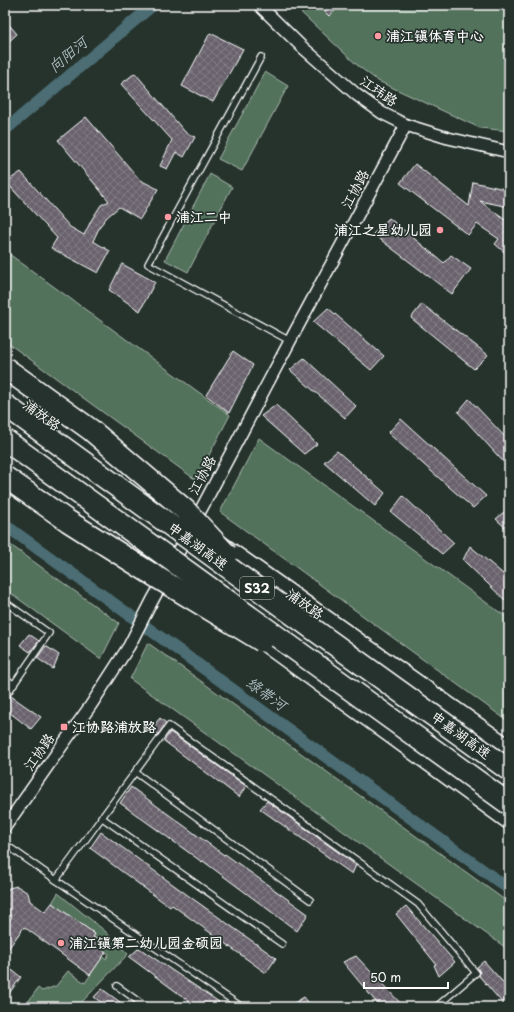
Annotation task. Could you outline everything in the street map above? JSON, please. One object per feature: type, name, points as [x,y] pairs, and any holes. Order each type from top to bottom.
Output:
[{"type":"highway","points":[[5,368],[91,430],[185,510],[262,592]]},
{"type":"highway","name":"申嘉湖高速","points":[[5,405],[509,770]]},
{"type":"highway","name":"申嘉湖高速","points":[[5,440],[509,804]]},
{"type":"highway","points":[[5,477],[68,521],[158,578],[286,656],[354,692]]},
{"type":"main road","name":"浦放路","points":[[5,388],[192,524],[509,748]]},
{"type":"main road","points":[[5,454],[509,821]]},
{"type":"street","name":"江玮路","points":[[259,5],[301,46],[356,94],[382,113],[406,125],[448,138],[509,152]]},
{"type":"street","name":"江协路","points":[[5,827],[91,705],[129,646],[192,524],[406,125]]},
{"type":"lane","points":[[261,57],[148,264],[290,341]]},
{"type":"lane","points":[[5,602],[49,633],[5,697]]},
{"type":"lane","points":[[5,678],[14,685]]},
{"type":"lane","points":[[56,880],[169,726],[418,904],[476,973],[436,1007]]},
{"type":"lane","points":[[135,772],[310,900]]},
{"type":"lane","points":[[101,817],[282,944]]},
{"type":"lane","points":[[5,844],[242,1007]]},
{"type":"lane","points":[[117,986],[146,1007]]},
{"type":"green space","points":[[293,5],[509,5],[509,131],[480,128],[378,81],[357,65]]},
{"type":"green space","points":[[265,72],[288,86],[242,171],[218,159]]},
{"type":"green space","points":[[210,174],[232,187],[188,272],[165,260]]},
{"type":"green space","points":[[5,251],[230,415],[196,480],[5,341]]},
{"type":"green space","points":[[259,438],[509,619],[509,722],[220,512]]},
{"type":"green space","points":[[5,541],[119,623],[101,659],[5,589]]},
{"type":"green space","points":[[148,643],[509,903],[509,950],[130,679]]},
{"type":"green space","points":[[58,893],[105,931],[128,954],[77,1007],[29,1007],[28,1002],[38,988],[42,991],[56,986],[68,971],[85,983],[103,956],[106,959],[109,954],[100,948],[103,944],[93,937],[95,934],[52,903]]},
{"type":"building","points":[[318,5],[341,5],[329,16]]},
{"type":"building","points":[[5,20],[17,34],[5,45]]},
{"type":"building","points":[[210,33],[243,49],[213,102],[182,86]]},
{"type":"building","points":[[135,73],[185,132],[195,137],[184,157],[176,152],[167,169],[160,166],[172,140],[121,84]]},
{"type":"building","points":[[86,117],[140,180],[158,189],[140,219],[119,207],[107,217],[100,226],[93,241],[110,251],[98,273],[51,248],[57,238],[6,182],[21,172],[70,227],[84,235],[101,205],[109,201],[58,140]]},
{"type":"building","points":[[415,164],[469,206],[473,182],[509,190],[509,207],[480,201],[509,223],[509,256],[495,244],[499,239],[477,224],[468,235],[400,183]]},
{"type":"building","points":[[389,218],[444,263],[451,255],[471,269],[452,294],[373,234]]},
{"type":"building","points":[[122,264],[155,282],[140,311],[109,290]]},
{"type":"building","points":[[422,304],[488,355],[474,369],[411,318]]},
{"type":"building","points":[[328,308],[384,356],[371,370],[313,322]]},
{"type":"building","points":[[233,351],[253,365],[229,413],[206,395]]},
{"type":"building","points":[[304,358],[356,406],[345,418],[290,370]]},
{"type":"building","points":[[469,399],[509,441],[509,468],[458,412]]},
{"type":"building","points":[[276,405],[317,444],[304,454],[261,416]]},
{"type":"building","points":[[401,419],[486,496],[473,508],[388,433]]},
{"type":"building","points":[[337,451],[385,493],[375,506],[324,462]]},
{"type":"building","points":[[403,496],[454,543],[442,554],[391,512]]},
{"type":"building","points":[[509,508],[509,531],[496,519]]},
{"type":"building","points":[[470,546],[509,579],[509,604],[463,560]]},
{"type":"building","points":[[29,634],[39,641],[30,652],[20,645]]},
{"type":"building","points":[[46,646],[59,655],[53,669],[37,658]]},
{"type":"building","points":[[11,696],[41,717],[31,729],[5,709],[5,701]]},
{"type":"building","points":[[160,718],[166,723],[157,736],[150,730]]},
{"type":"building","points":[[170,732],[246,786],[239,797],[164,741]]},
{"type":"building","points":[[131,787],[308,914],[297,931],[203,861],[202,862],[120,803]]},
{"type":"building","points":[[267,801],[356,865],[352,874],[260,809]]},
{"type":"building","points":[[101,832],[276,958],[266,973],[172,905],[170,907],[90,848]]},
{"type":"building","points":[[17,886],[28,893],[30,901],[45,912],[52,903],[95,934],[93,937],[103,944],[100,948],[106,952],[90,975],[24,927],[5,953],[5,926],[12,917],[5,912],[5,892],[9,888]]},
{"type":"building","points":[[406,906],[455,962],[439,976],[434,965],[436,964],[396,914]]},
{"type":"building","points":[[139,948],[219,1002],[214,1007],[197,1007],[129,957]]},
{"type":"building","points":[[356,956],[404,1007],[380,1007],[343,962]]},
{"type":"building","points":[[484,961],[509,989],[509,1007],[506,1007],[479,976],[480,972],[477,967]]},
{"type":"building","points":[[5,965],[21,977],[5,999]]},
{"type":"building","points":[[102,989],[127,1007],[107,1007],[94,997]]},
{"type":"building","points":[[304,997],[312,1007],[288,1007]]},
{"type":"waterway","name":"向阳河","points":[[5,130],[153,5]]},
{"type":"waterway","name":"绿带河","points":[[5,525],[509,889]]},
{"type":"place","name":"浦江镇体育中心","points":[[378,36]]},
{"type":"place","name":"浦江二中","points":[[168,217]]},
{"type":"place","name":"浦江之星幼儿园","points":[[440,230]]},
{"type":"place","name":"江协路浦放路","points":[[64,727]]},
{"type":"place","name":"浦江镇第二幼儿园金硕园","points":[[61,943]]}]
